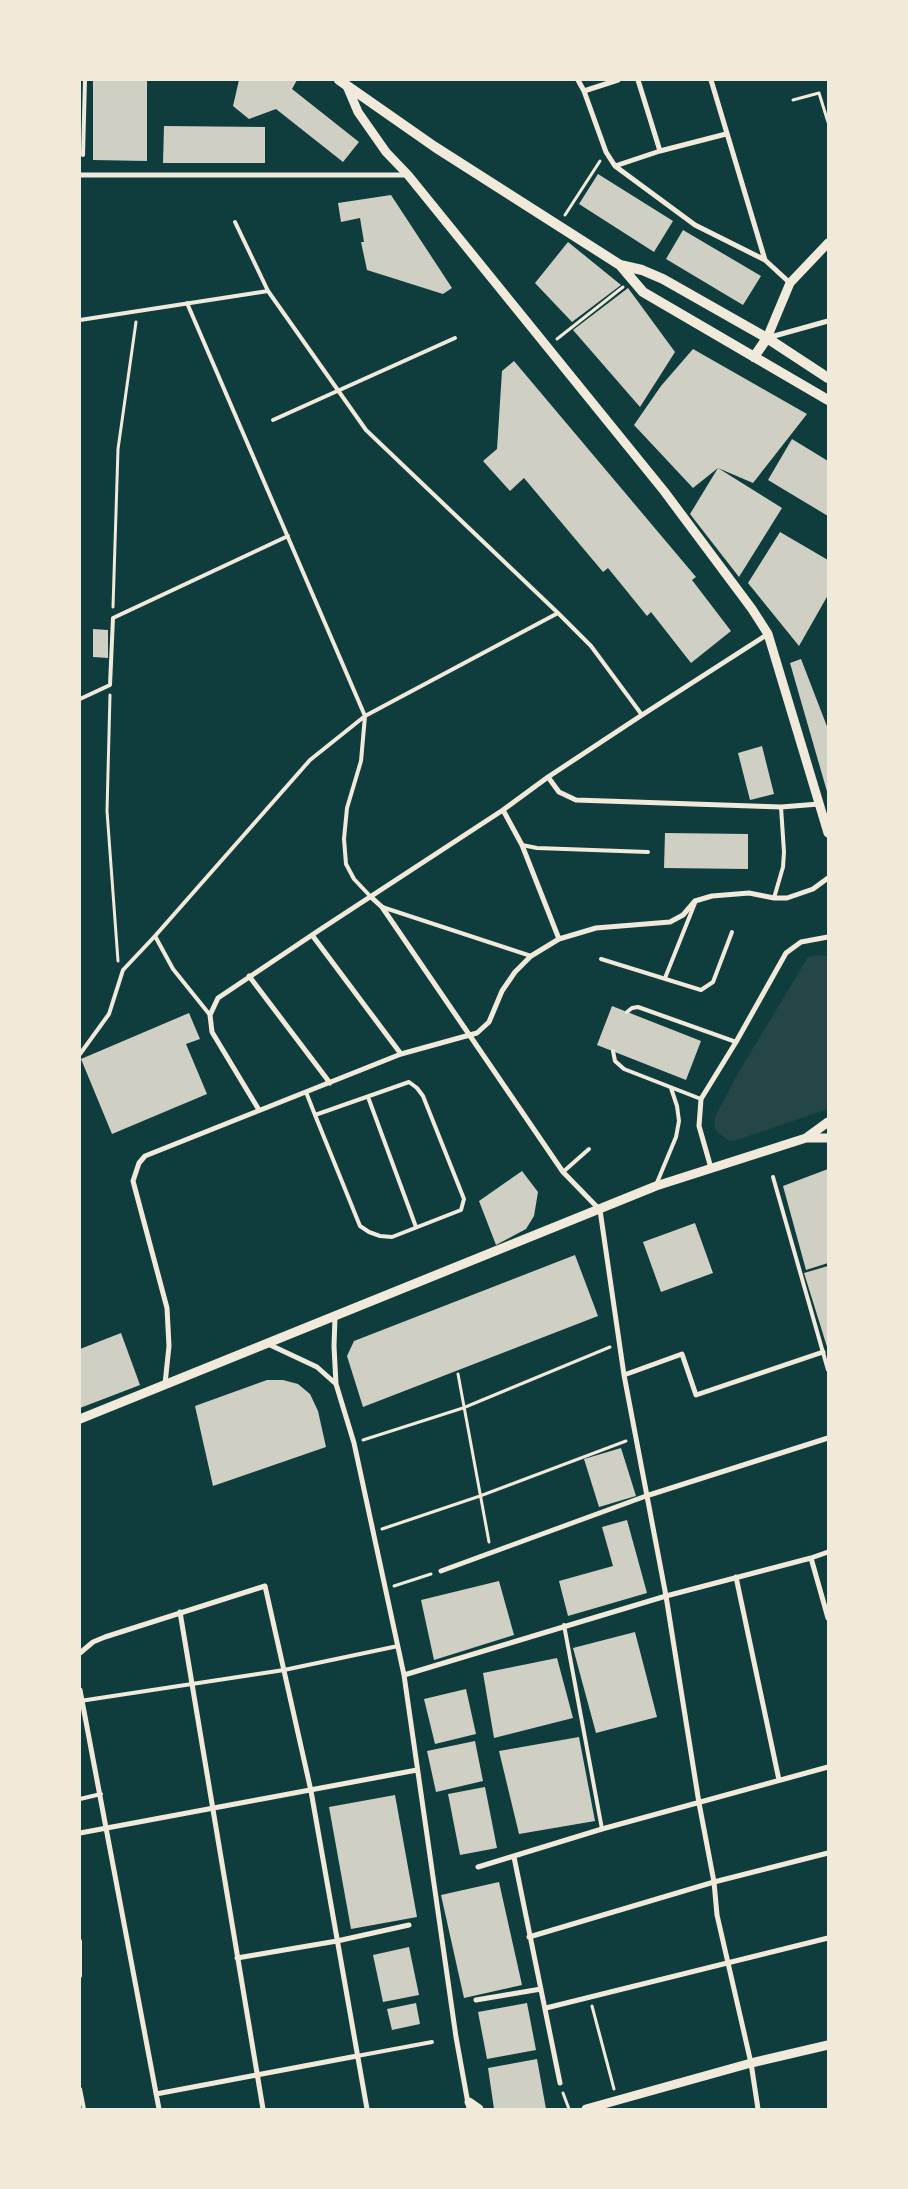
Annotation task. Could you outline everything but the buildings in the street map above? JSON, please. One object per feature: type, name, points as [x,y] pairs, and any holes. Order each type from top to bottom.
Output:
[{"type":"main road","points":[[343,83],[435,147],[620,265],[654,274],[766,338],[828,378]]},
{"type":"main road","points":[[620,265],[643,292],[828,400]]},
{"type":"main road","points":[[754,357],[766,338]]},
{"type":"street","points":[[578,80],[584,91],[606,152],[615,166],[694,225],[765,260],[790,283]]},
{"type":"street","points":[[584,91],[618,80]]},
{"type":"street","points":[[638,80],[660,151]]},
{"type":"street","points":[[711,80],[765,260]]},
{"type":"street","points":[[343,83],[358,112],[386,152],[408,175],[708,548],[768,634],[828,833]]},
{"type":"street","points":[[615,166],[660,151],[726,134]]},
{"type":"street","points":[[80,175],[408,175]]},
{"type":"street","points":[[766,338],[790,283],[828,243]]},
{"type":"street","points":[[766,338],[828,321]]},
{"type":"street","points":[[259,1110],[212,1032],[210,1015],[218,998],[503,810],[548,777],[768,634]]},
{"type":"street","points":[[548,777],[559,792],[576,800],[781,807],[819,804]]},
{"type":"street","points":[[503,810],[522,845],[559,939]]},
{"type":"street","points":[[165,1384],[169,1346],[167,1308],[134,1192],[134,1172],[138,1163],[150,1153],[330,1084],[402,1054],[477,1033],[485,1026],[502,991],[515,972],[531,956],[559,939],[596,928],[670,922],[684,915],[695,901],[712,896],[749,893],[774,898],[800,894],[813,889],[828,878]]},
{"type":"street","points":[[372,897],[382,907],[563,1172],[600,1210],[624,1375],[666,1596],[718,1915],[751,2063],[758,2109]]},
{"type":"street","points":[[312,935],[402,1054]]},
{"type":"street","points":[[711,1168],[699,1126],[701,1099],[736,1042],[786,952],[801,942],[828,937]]},
{"type":"street","points":[[249,976],[330,1084]]},
{"type":"street","points":[[806,1138],[828,1122]]},
{"type":"street","points":[[80,1419],[656,1186],[806,1138],[828,1138]]},
{"type":"street","points":[[335,1317],[336,1384],[354,1443],[404,1675],[456,2037],[469,2105],[480,2109]]},
{"type":"street","points":[[268,1344],[317,1367],[336,1384]]},
{"type":"street","points":[[624,1375],[682,1354],[696,1395],[823,1352]]},
{"type":"street","points":[[440,1571],[646,1496],[828,1438]]},
{"type":"street","points":[[404,1675],[666,1596],[828,1552]]},
{"type":"street","points":[[811,1558],[828,1618]]},
{"type":"street","points":[[736,1577],[779,1780]]},
{"type":"street","points":[[82,1651],[105,1637],[265,1586],[311,1791],[367,2109]]},
{"type":"street","points":[[180,1612],[263,2109]]},
{"type":"street","points":[[80,1690],[159,2109]]},
{"type":"street","points":[[478,1867],[602,1829],[828,1767]]},
{"type":"street","points":[[80,1833],[417,1770]]},
{"type":"street","points":[[529,1937],[714,1882],[828,1853]]},
{"type":"street","points":[[514,1857],[560,2083]]},
{"type":"street","points":[[237,1958],[337,1941],[409,1924]]},
{"type":"street","points":[[546,2008],[828,1938]]},
{"type":"street","points":[[476,2000],[541,1989]]},
{"type":"street","points":[[586,2109],[751,2063],[828,2045]]},
{"type":"street","points":[[156,2094],[357,2056]]},
{"type":"lane","points":[[83,155],[85,80]]},
{"type":"lane","points":[[235,222],[268,291],[366,430],[591,646],[642,715]]},
{"type":"lane","points":[[80,320],[268,291]]},
{"type":"lane","points":[[188,303],[365,716],[361,761],[347,808],[344,839],[346,864],[354,879],[372,897]]},
{"type":"lane","points":[[273,420],[455,338]]},
{"type":"lane","points":[[80,698],[110,685],[113,618],[288,536]]},
{"type":"lane","points":[[80,1054],[109,1014],[123,970],[156,936],[310,760],[365,716],[558,613]]},
{"type":"lane","points":[[774,898],[783,867],[781,807]]},
{"type":"lane","points":[[522,845],[537,848],[648,852]]},
{"type":"lane","points":[[665,978],[695,901]]},
{"type":"lane","points":[[382,907],[531,956]]},
{"type":"lane","points":[[601,959],[701,990],[713,982],[732,932]]},
{"type":"lane","points":[[156,936],[174,969],[210,1015]]},
{"type":"lane","points":[[627,1012],[638,1007],[736,1042]]},
{"type":"lane","points":[[613,1051],[613,1057],[619,1066],[701,1099]]},
{"type":"lane","points":[[306,1092],[315,1115],[360,1226],[369,1232],[392,1237],[461,1210],[464,1199],[423,1096],[409,1082],[315,1115]]},
{"type":"lane","points":[[656,1186],[676,1138],[679,1121],[677,1106],[671,1088]]},
{"type":"lane","points":[[368,1096],[416,1227]]},
{"type":"lane","points":[[563,1172],[589,1149]]},
{"type":"lane","points":[[773,1177],[828,1370]]},
{"type":"lane","points":[[564,1626],[602,1829]]},
{"type":"lane","points":[[81,1701],[284,1670],[398,1646]]},
{"type":"lane","points":[[80,1799],[101,1794]]},
{"type":"lane","points":[[80,1941],[80,1976]]},
{"type":"lane","points":[[357,2056],[432,2042]]},
{"type":"lane","points":[[80,2089],[84,2109]]},
{"type":"path","points":[[793,100],[819,93],[828,122]]},
{"type":"path","points":[[558,226],[606,152]]},
{"type":"path","points":[[547,347],[632,280]]},
{"type":"path","points":[[113,618],[118,449],[138,311]]},
{"type":"path","points":[[110,685],[107,811],[119,980]]},
{"type":"path","points":[[354,1443],[463,1408],[620,1343]]},
{"type":"path","points":[[458,1374],[491,1553]]},
{"type":"path","points":[[374,1532],[480,1496],[636,1438]]},
{"type":"path","points":[[386,1588],[440,1571]]},
{"type":"path","points":[[590,1996],[608,2070],[618,2100]]},
{"type":"path","points":[[560,2083],[569,2109]]},
{"type":"shaded area","points":[[828,956],[828,1109],[734,1141],[728,1140],[718,1133],[715,1128],[715,1117],[737,1075],[808,957]]}]
